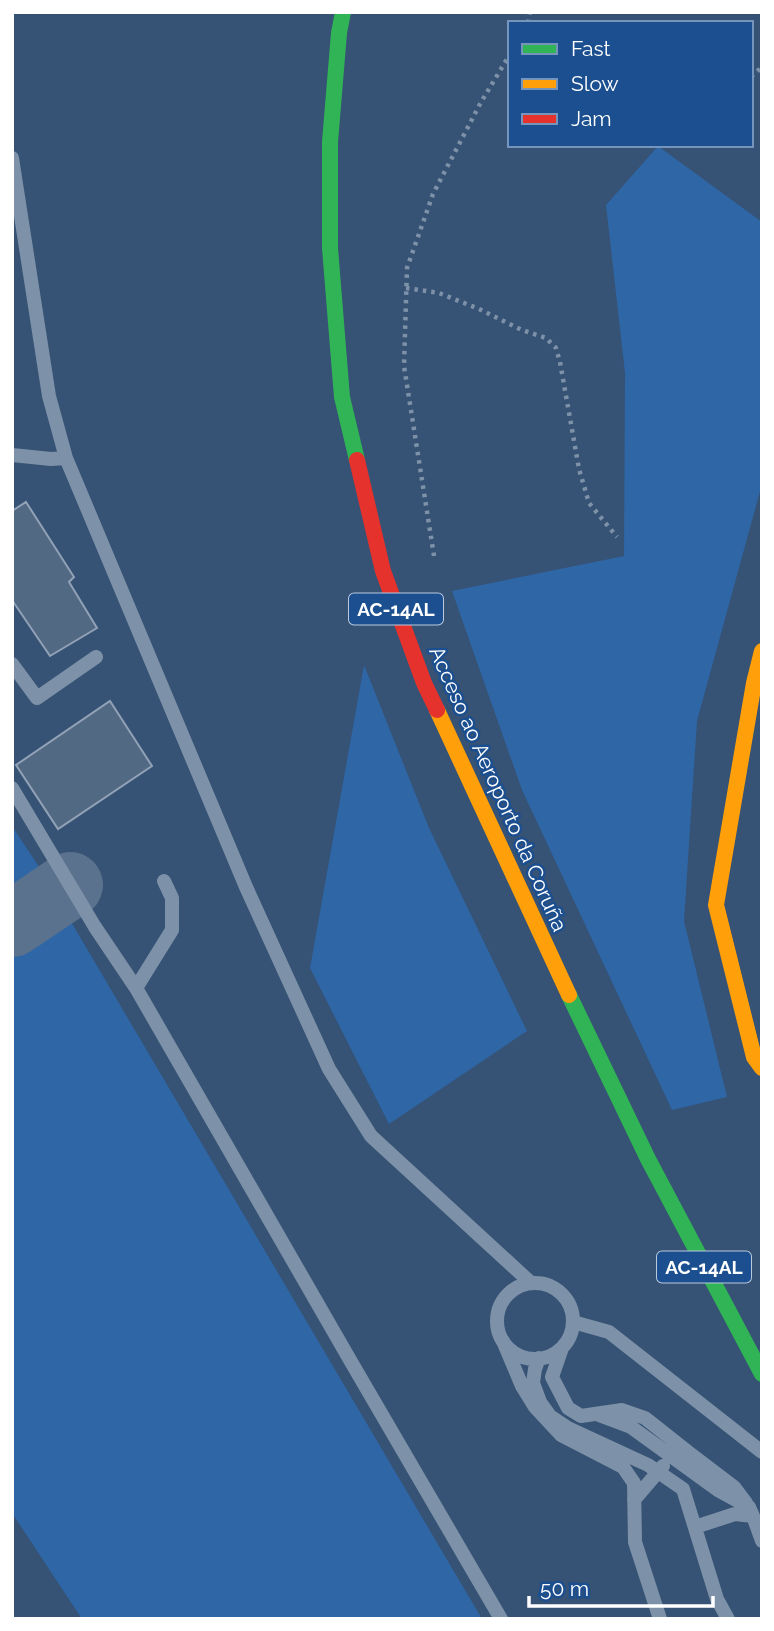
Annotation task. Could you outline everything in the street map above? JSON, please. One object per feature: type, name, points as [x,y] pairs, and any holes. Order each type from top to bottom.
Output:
[{"type":"highway","name":"Acceso ao Aeroporto da Coruña","points":[[343,12],[330,142],[330,248],[342,397],[383,571],[424,683],[555,966],[648,1159],[762,1374]]},
{"type":"highway","points":[[762,652],[754,683],[716,905],[754,1058],[762,1068]]},
{"type":"lane","points":[[12,158],[49,396],[66,458],[241,875],[329,1069],[371,1136],[531,1283]]},
{"type":"lane","points":[[12,456],[66,458]]},
{"type":"lane","points":[[12,664],[37,698],[96,657]]},
{"type":"lane","points":[[12,788],[95,927],[136,988],[501,1619]]},
{"type":"lane","points":[[136,988],[172,930],[172,898],[164,881]]},
{"type":"lane","points":[[503,1341],[519,1355],[539,1359],[548,1357],[568,1339],[573,1322],[571,1309],[565,1298],[556,1289],[544,1284],[519,1286],[508,1294],[501,1304],[498,1329],[503,1341],[522,1386],[535,1407],[561,1435],[623,1467],[634,1483],[635,1542],[660,1619]]},
{"type":"lane","points":[[573,1322],[609,1332],[762,1452]]},
{"type":"lane","points":[[562,1347],[552,1377],[568,1408],[581,1416],[622,1409],[645,1418],[734,1487],[751,1512],[762,1541]]},
{"type":"lane","points":[[539,1359],[533,1383],[540,1402],[550,1416],[568,1428],[648,1465],[683,1489],[718,1599],[728,1619]]},
{"type":"lane","points":[[597,1415],[631,1427],[751,1512]]},
{"type":"lane","points":[[634,1500],[672,1456],[688,1451]]},
{"type":"lane","points":[[695,1527],[735,1514],[751,1512]]},
{"type":"path","points":[[434,556],[404,366],[407,268],[433,194],[508,57]]},
{"type":"path","points":[[406,288],[439,293],[546,338],[556,348],[561,362],[579,469],[589,503],[617,537]]},
{"type":"shaded area","points":[[659,147],[762,222],[762,484],[697,721],[684,921],[727,1097],[672,1110],[522,790],[452,591],[624,556],[625,373],[606,205]]},
{"type":"shaded area","points":[[364,665],[429,828],[527,1031],[389,1124],[310,968]]},
{"type":"shaded area","points":[[12,826],[47,879],[12,902]]},
{"type":"shaded area","points":[[67,915],[482,1619],[82,1619],[12,1513],[12,950]]},
{"type":"building","points":[[26,502],[74,577],[69,582],[97,628],[50,656],[12,600],[12,511]]},
{"type":"building","points":[[110,701],[152,766],[58,829],[16,765]]},
{"type":"taxiway","points":[[12,924],[70,885]]},
{"type":"traffic: fast","points":[[343,12],[330,142],[330,248],[342,397],[357,460]]},
{"type":"traffic: fast","points":[[569,995],[648,1159],[762,1374]]},
{"type":"traffic: slow","points":[[762,651],[754,683],[716,905],[754,1057],[762,1068]]},
{"type":"traffic: slow","points":[[437,710],[569,995]]},
{"type":"traffic: jam","points":[[357,460],[383,571],[424,683],[437,710]]}]
